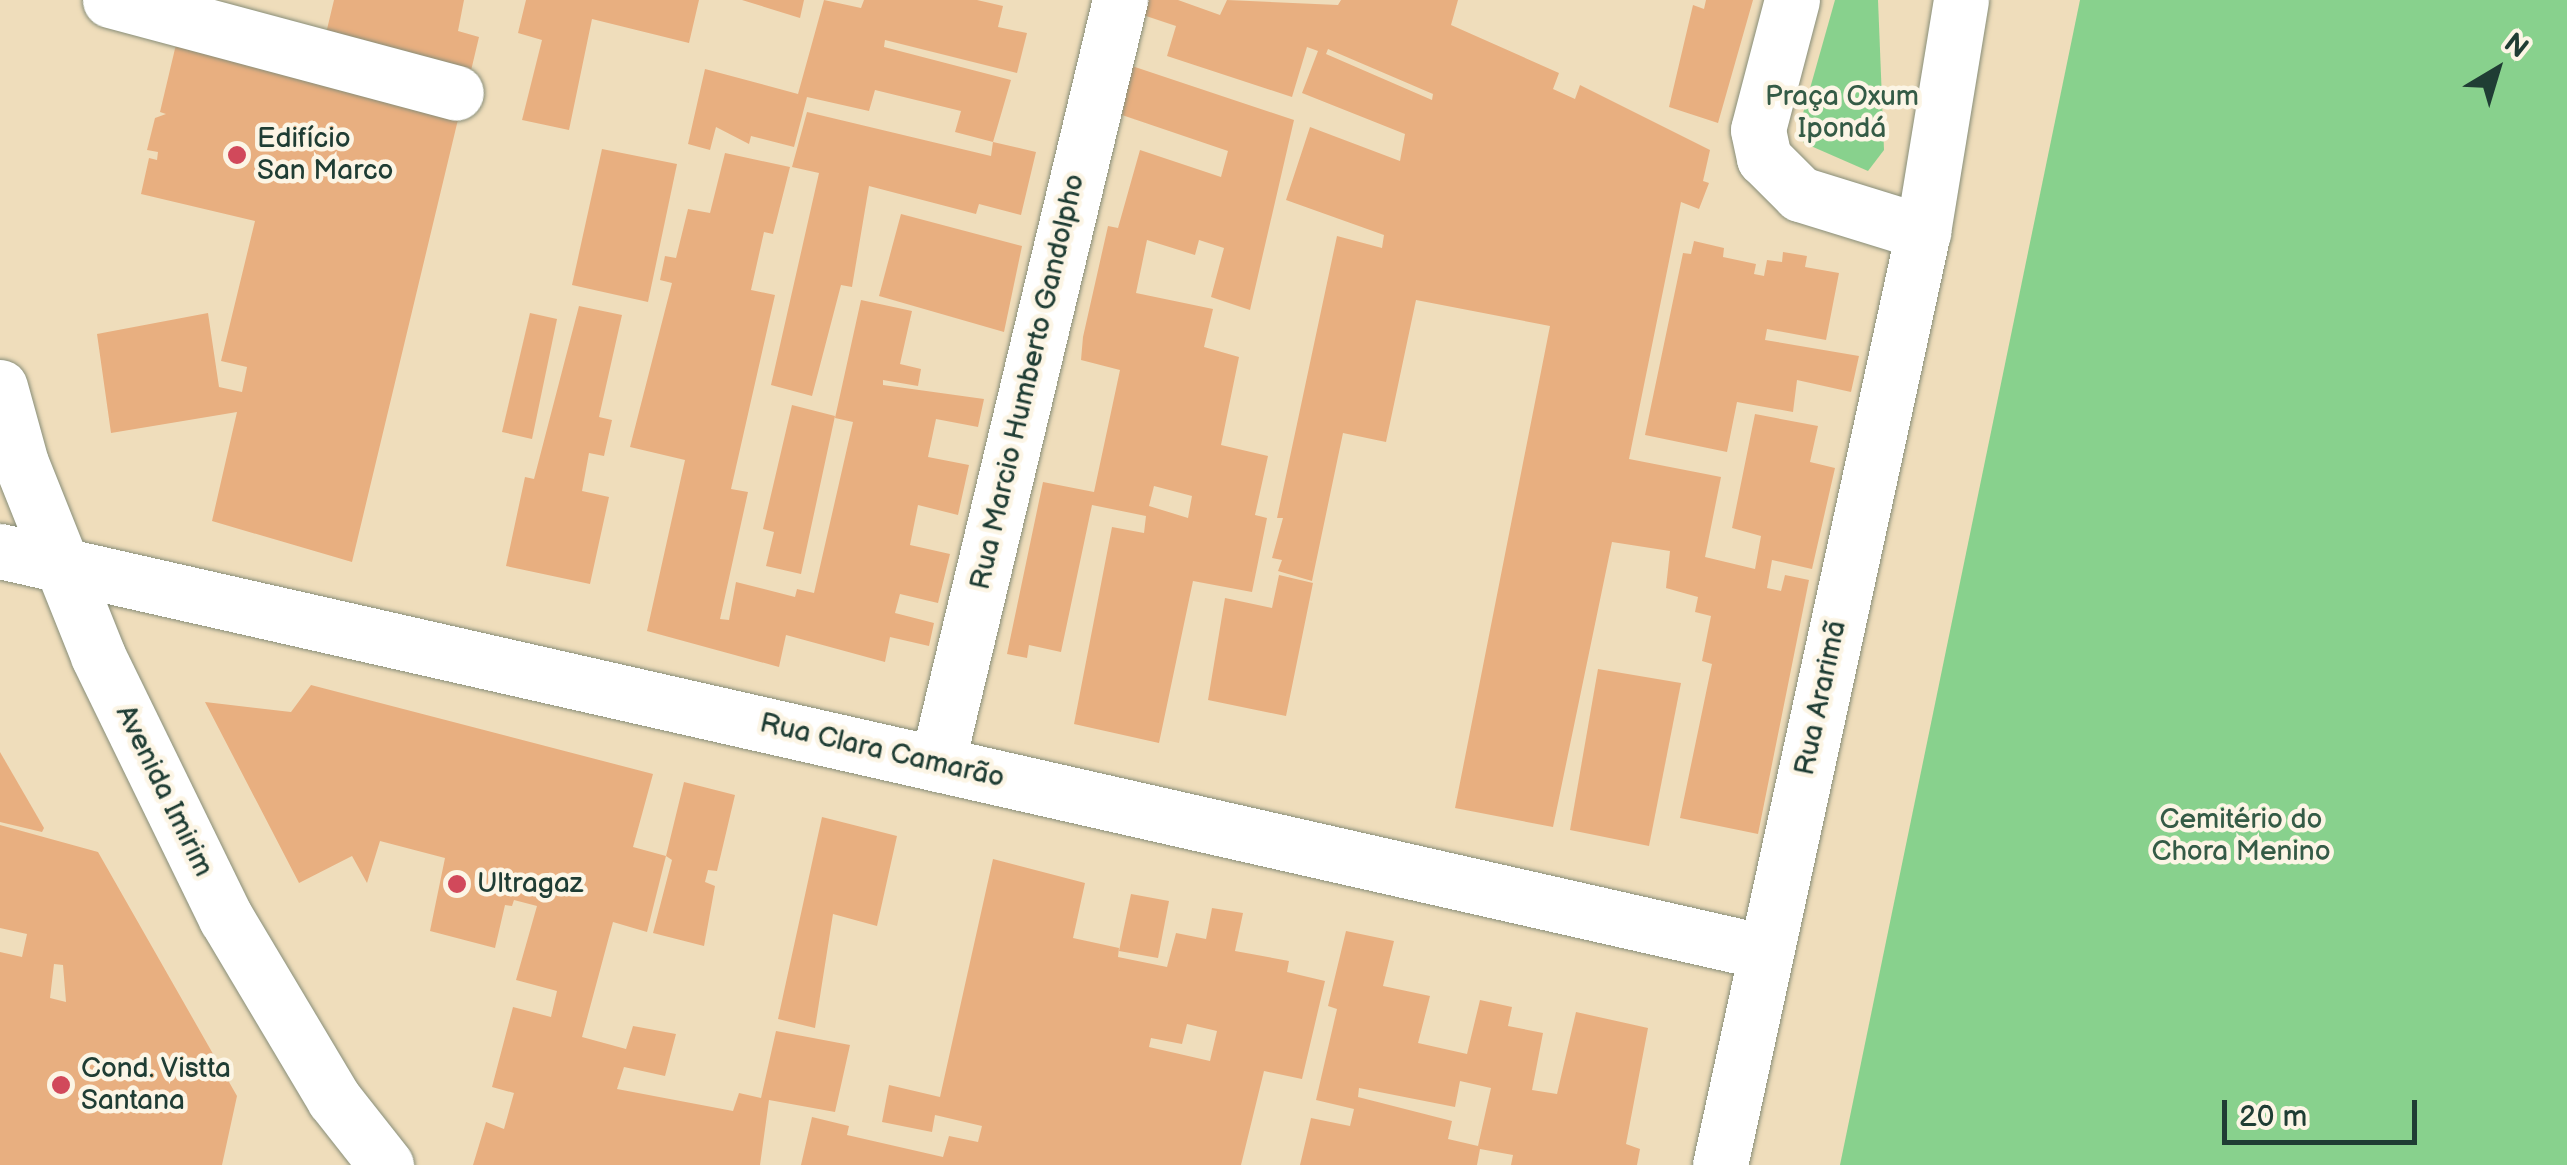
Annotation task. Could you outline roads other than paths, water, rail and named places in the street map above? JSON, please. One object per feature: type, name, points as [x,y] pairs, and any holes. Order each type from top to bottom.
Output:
[{"type":"street","points":[[110,0],[456,92]]},
{"type":"street","name":"Rua Marcio Humberto Gandolpho","points":[[937,764],[1120,0]]},
{"type":"street","points":[[1792,0],[1758,130],[1764,158],[1800,194],[1923,232]]},
{"type":"street","name":"Rua Ararimã","points":[[1720,1165],[1923,232],[1962,0]]},
{"type":"street","name":"Avenida Imirim","points":[[0,388],[98,656],[226,918],[334,1100],[386,1165]]},
{"type":"street","name":"Rua Clara Camarão","points":[[0,550],[1765,952]]},
{"type":"place","name":"Edifício San Marco","points":[[237,155]]},
{"type":"place","name":"Ultragaz","points":[[457,884]]},
{"type":"place","name":"Cond. Vistta Santana","points":[[61,1085]]},
{"type":"park label","name":"Praça Oxum Ipondá","points":[[1842,113]]},
{"type":"park label","name":"Cemitério do Chora Menino","points":[[2241,836]]}]
